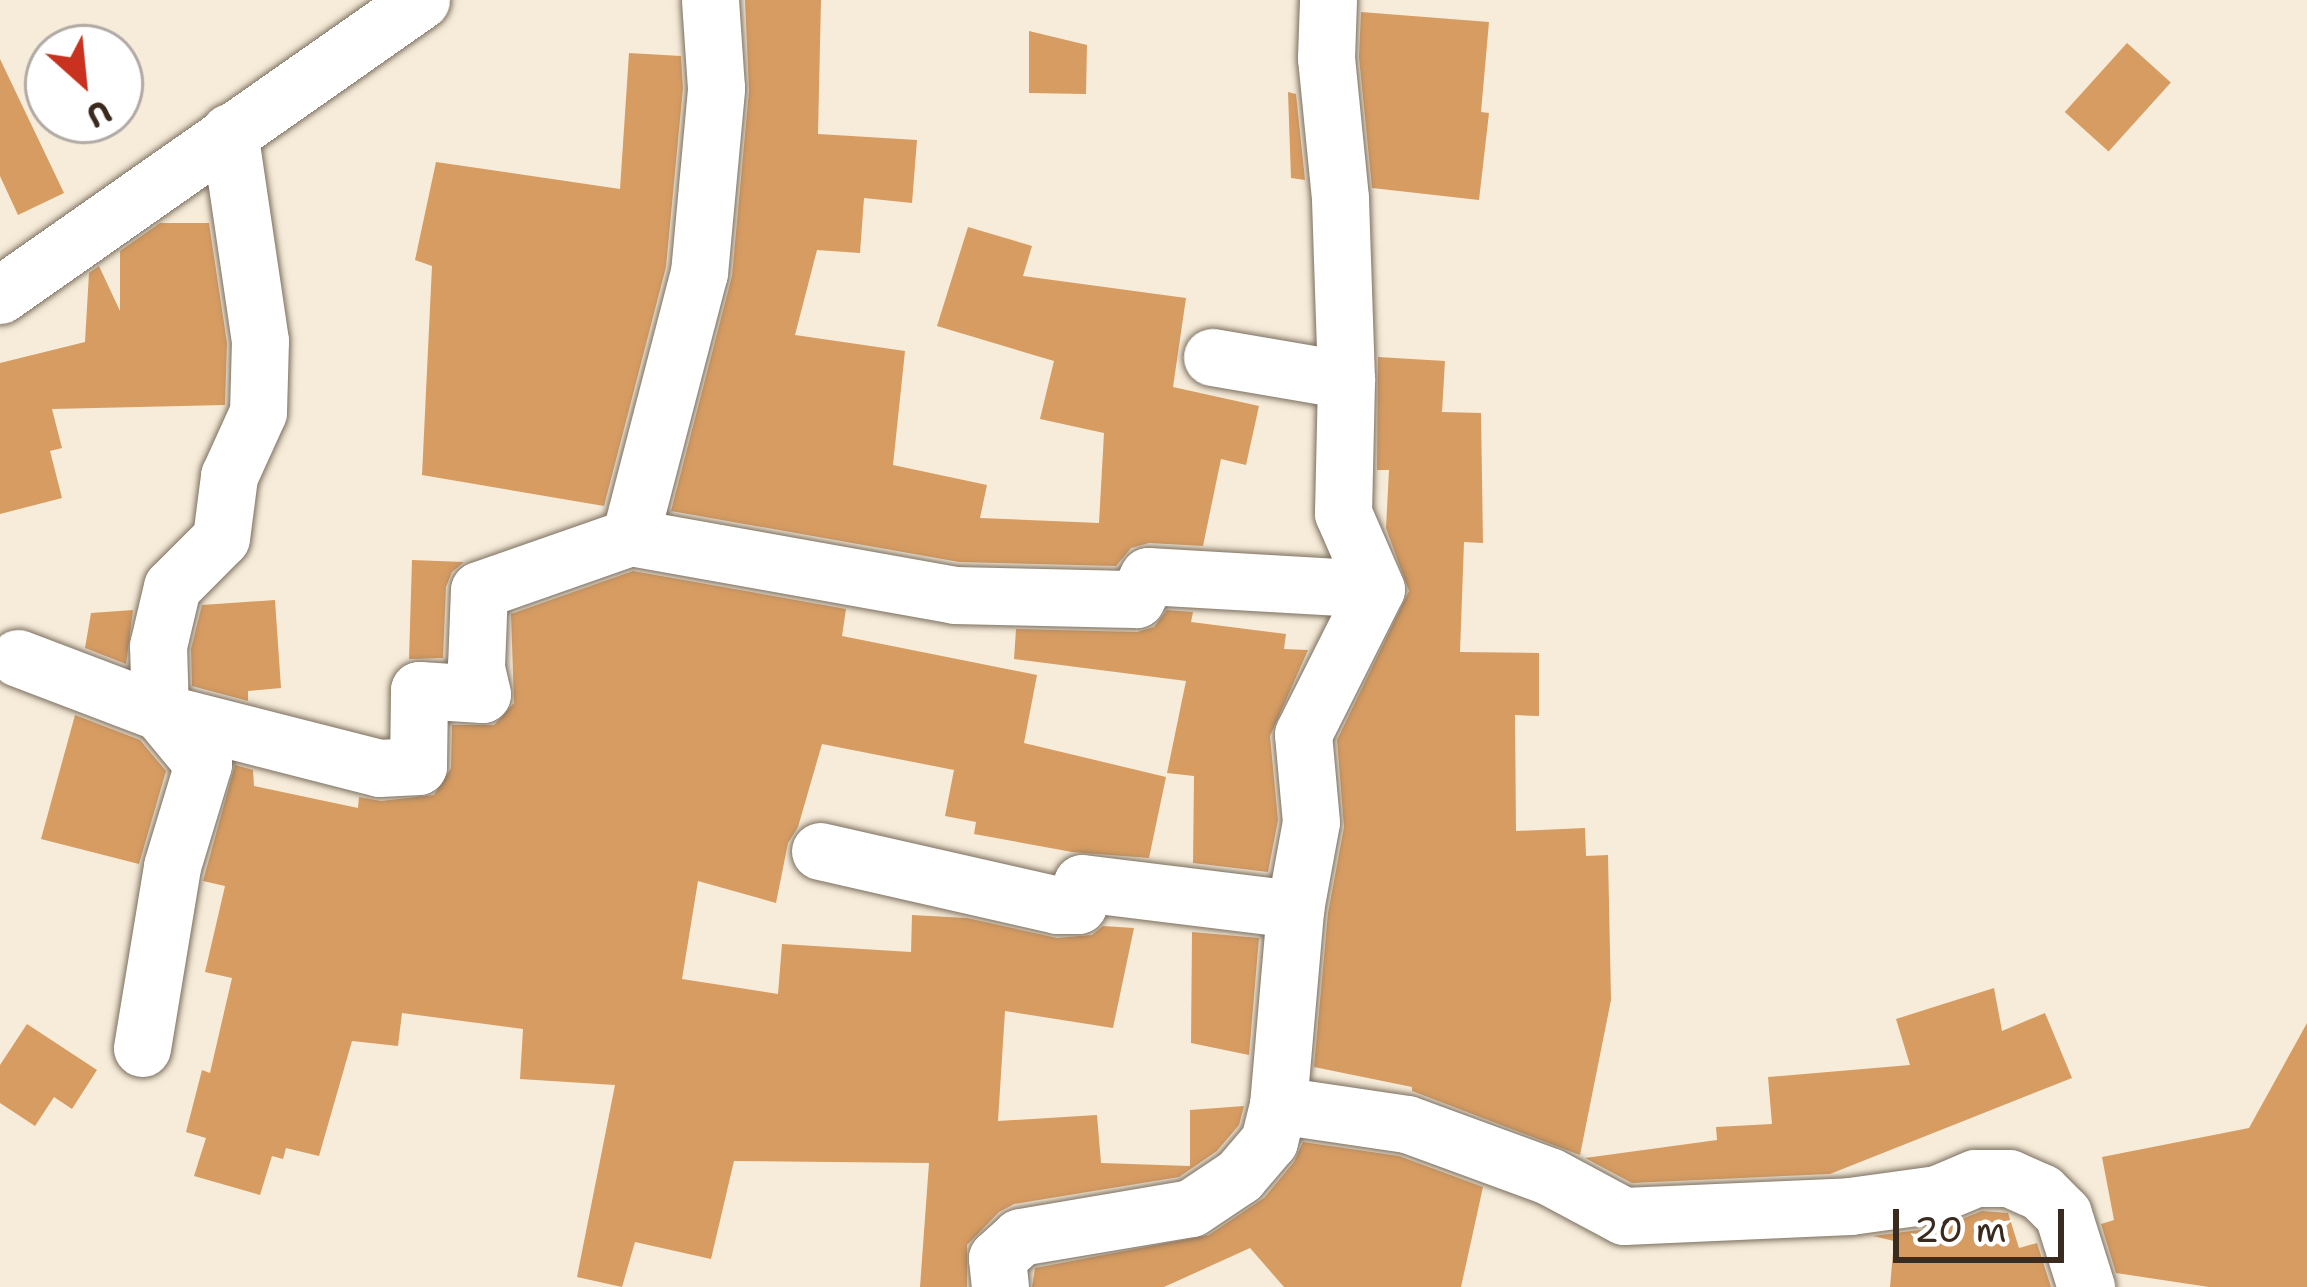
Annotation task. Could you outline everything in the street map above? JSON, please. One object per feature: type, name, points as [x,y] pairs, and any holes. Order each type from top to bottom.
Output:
[{"type":"street","points":[[0,295],[421,0]]},
{"type":"street","points":[[630,537],[699,273],[716,88],[710,0]]},
{"type":"street","points":[[1328,0],[1326,58],[1340,197],[1346,380],[1343,513],[1376,589]]},
{"type":"street","points":[[142,1048],[172,866],[203,764],[160,712],[158,646],[172,587],[221,538],[229,476],[258,412],[260,341],[229,132]]},
{"type":"street","points":[[1212,357],[1346,380]]},
{"type":"street","points":[[6,652],[160,712],[379,768],[418,766],[418,690],[482,694],[476,667],[479,590],[630,537],[954,596],[1136,599],[1148,576],[1376,589]]},
{"type":"street","points":[[1000,1287],[997,1258],[1020,1237],[1192,1208],[1239,1176],[1270,1141],[1278,1105],[1295,909],[1311,822],[1303,734],[1376,589]]},
{"type":"street","points":[[820,851],[1057,904],[1078,905],[1082,883],[1295,909]]},
{"type":"street","points":[[1278,1105],[1407,1124],[1549,1176],[1624,1216],[1850,1207],[1937,1194],[1975,1178],[2009,1178],[2041,1192],[2063,1214],[2086,1287]]},
{"type":"building","points":[[745,0],[821,0],[818,134],[917,140],[912,203],[864,198],[860,253],[817,250],[795,335],[905,351],[893,465],[987,485],[980,518],[1099,523],[1104,433],[1040,419],[1054,361],[937,326],[968,227],[1032,246],[1023,276],[1186,298],[1173,387],[1259,406],[1246,465],[1221,459],[1203,546],[1149,543],[1131,548],[1116,566],[959,562],[671,511],[732,276],[749,91]]},
{"type":"building","points":[[1361,12],[1489,22],[1481,112],[1489,113],[1479,200],[1372,188],[1359,57]]},
{"type":"building","points":[[1029,31],[1087,45],[1086,94],[1029,93]]},
{"type":"building","points":[[2127,43],[2171,82],[2109,152],[2065,112]]},
{"type":"building","points":[[629,53],[681,56],[683,88],[666,267],[604,506],[422,475],[432,266],[415,260],[436,162],[620,189]]},
{"type":"building","points":[[0,59],[24,109],[24,144],[41,144],[64,193],[18,215],[0,176]]},
{"type":"building","points":[[1288,92],[1296,94],[1305,180],[1291,178]]},
{"type":"building","points":[[160,223],[209,223],[227,343],[225,405],[52,409],[62,448],[50,451],[62,498],[0,514],[0,363],[85,342],[89,273],[99,266],[120,311],[120,251]]},
{"type":"building","points":[[1378,357],[1445,361],[1442,412],[1481,413],[1483,543],[1464,542],[1460,652],[1539,653],[1539,716],[1515,715],[1516,831],[1585,828],[1586,856],[1608,855],[1611,1000],[1580,1155],[1412,1091],[1412,1087],[1314,1067],[1328,913],[1344,827],[1337,740],[1409,591],[1386,528],[1389,470],[1377,470]]},
{"type":"building","points":[[412,560],[464,562],[452,572],[446,587],[443,658],[409,659]]},
{"type":"building","points":[[633,571],[846,609],[842,636],[1037,675],[1024,743],[1166,777],[1149,858],[1072,852],[974,834],[976,822],[945,816],[954,770],[822,744],[798,827],[788,843],[776,903],[698,881],[682,979],[778,994],[782,944],[911,952],[912,915],[967,918],[1057,938],[1092,935],[1103,926],[1134,928],[1113,1028],[1005,1011],[998,1121],[1097,1115],[1101,1163],[1190,1166],[1190,1110],[1244,1106],[1239,1125],[1217,1151],[1179,1177],[1014,1204],[999,1212],[967,1245],[967,1287],[920,1287],[929,1163],[734,1161],[711,1259],[635,1242],[622,1287],[577,1277],[615,1085],[520,1079],[523,1029],[402,1013],[398,1046],[352,1041],[319,1156],[286,1148],[283,1159],[272,1156],[260,1195],[194,1176],[206,1138],[186,1132],[202,1070],[210,1073],[232,978],[205,972],[225,886],[203,881],[235,765],[253,770],[254,786],[358,808],[359,797],[381,801],[434,795],[451,768],[452,725],[494,725],[514,703],[511,614]]},
{"type":"building","points":[[275,600],[281,688],[248,691],[248,701],[192,686],[191,649],[202,605]]},
{"type":"building","points":[[133,610],[126,664],[85,648],[91,613]]},
{"type":"building","points":[[1167,610],[1193,612],[1191,622],[1286,634],[1284,649],[1308,650],[1270,736],[1278,820],[1268,872],[1193,863],[1194,776],[1167,773],[1186,681],[1014,659],[1016,629],[1137,632],[1154,627]]},
{"type":"building","points":[[75,715],[140,740],[166,771],[139,864],[41,839]]},
{"type":"building","points":[[1192,932],[1259,938],[1249,1055],[1191,1043]]},
{"type":"building","points":[[1994,988],[2002,1031],[2045,1013],[2072,1078],[1830,1174],[1632,1183],[1585,1158],[1717,1140],[1716,1127],[1772,1124],[1768,1077],[1910,1065],[1896,1019]]},
{"type":"building","points":[[2307,1023],[2307,1287],[2209,1287],[2116,1273],[2101,1224],[2114,1220],[2102,1157],[2249,1128]]},
{"type":"building","points":[[27,1024],[97,1070],[72,1109],[54,1097],[35,1126],[0,1103],[0,1065]]},
{"type":"building","points":[[1303,1142],[1399,1156],[1483,1187],[1461,1287],[1284,1287],[1250,1248],[1164,1287],[1032,1287],[1035,1268],[1209,1235],[1264,1198],[1294,1162]]},
{"type":"building","points":[[1982,1211],[2008,1213],[2019,1248],[2037,1243],[2051,1287],[1890,1287],[1894,1241],[1873,1236],[1942,1227]]}]
